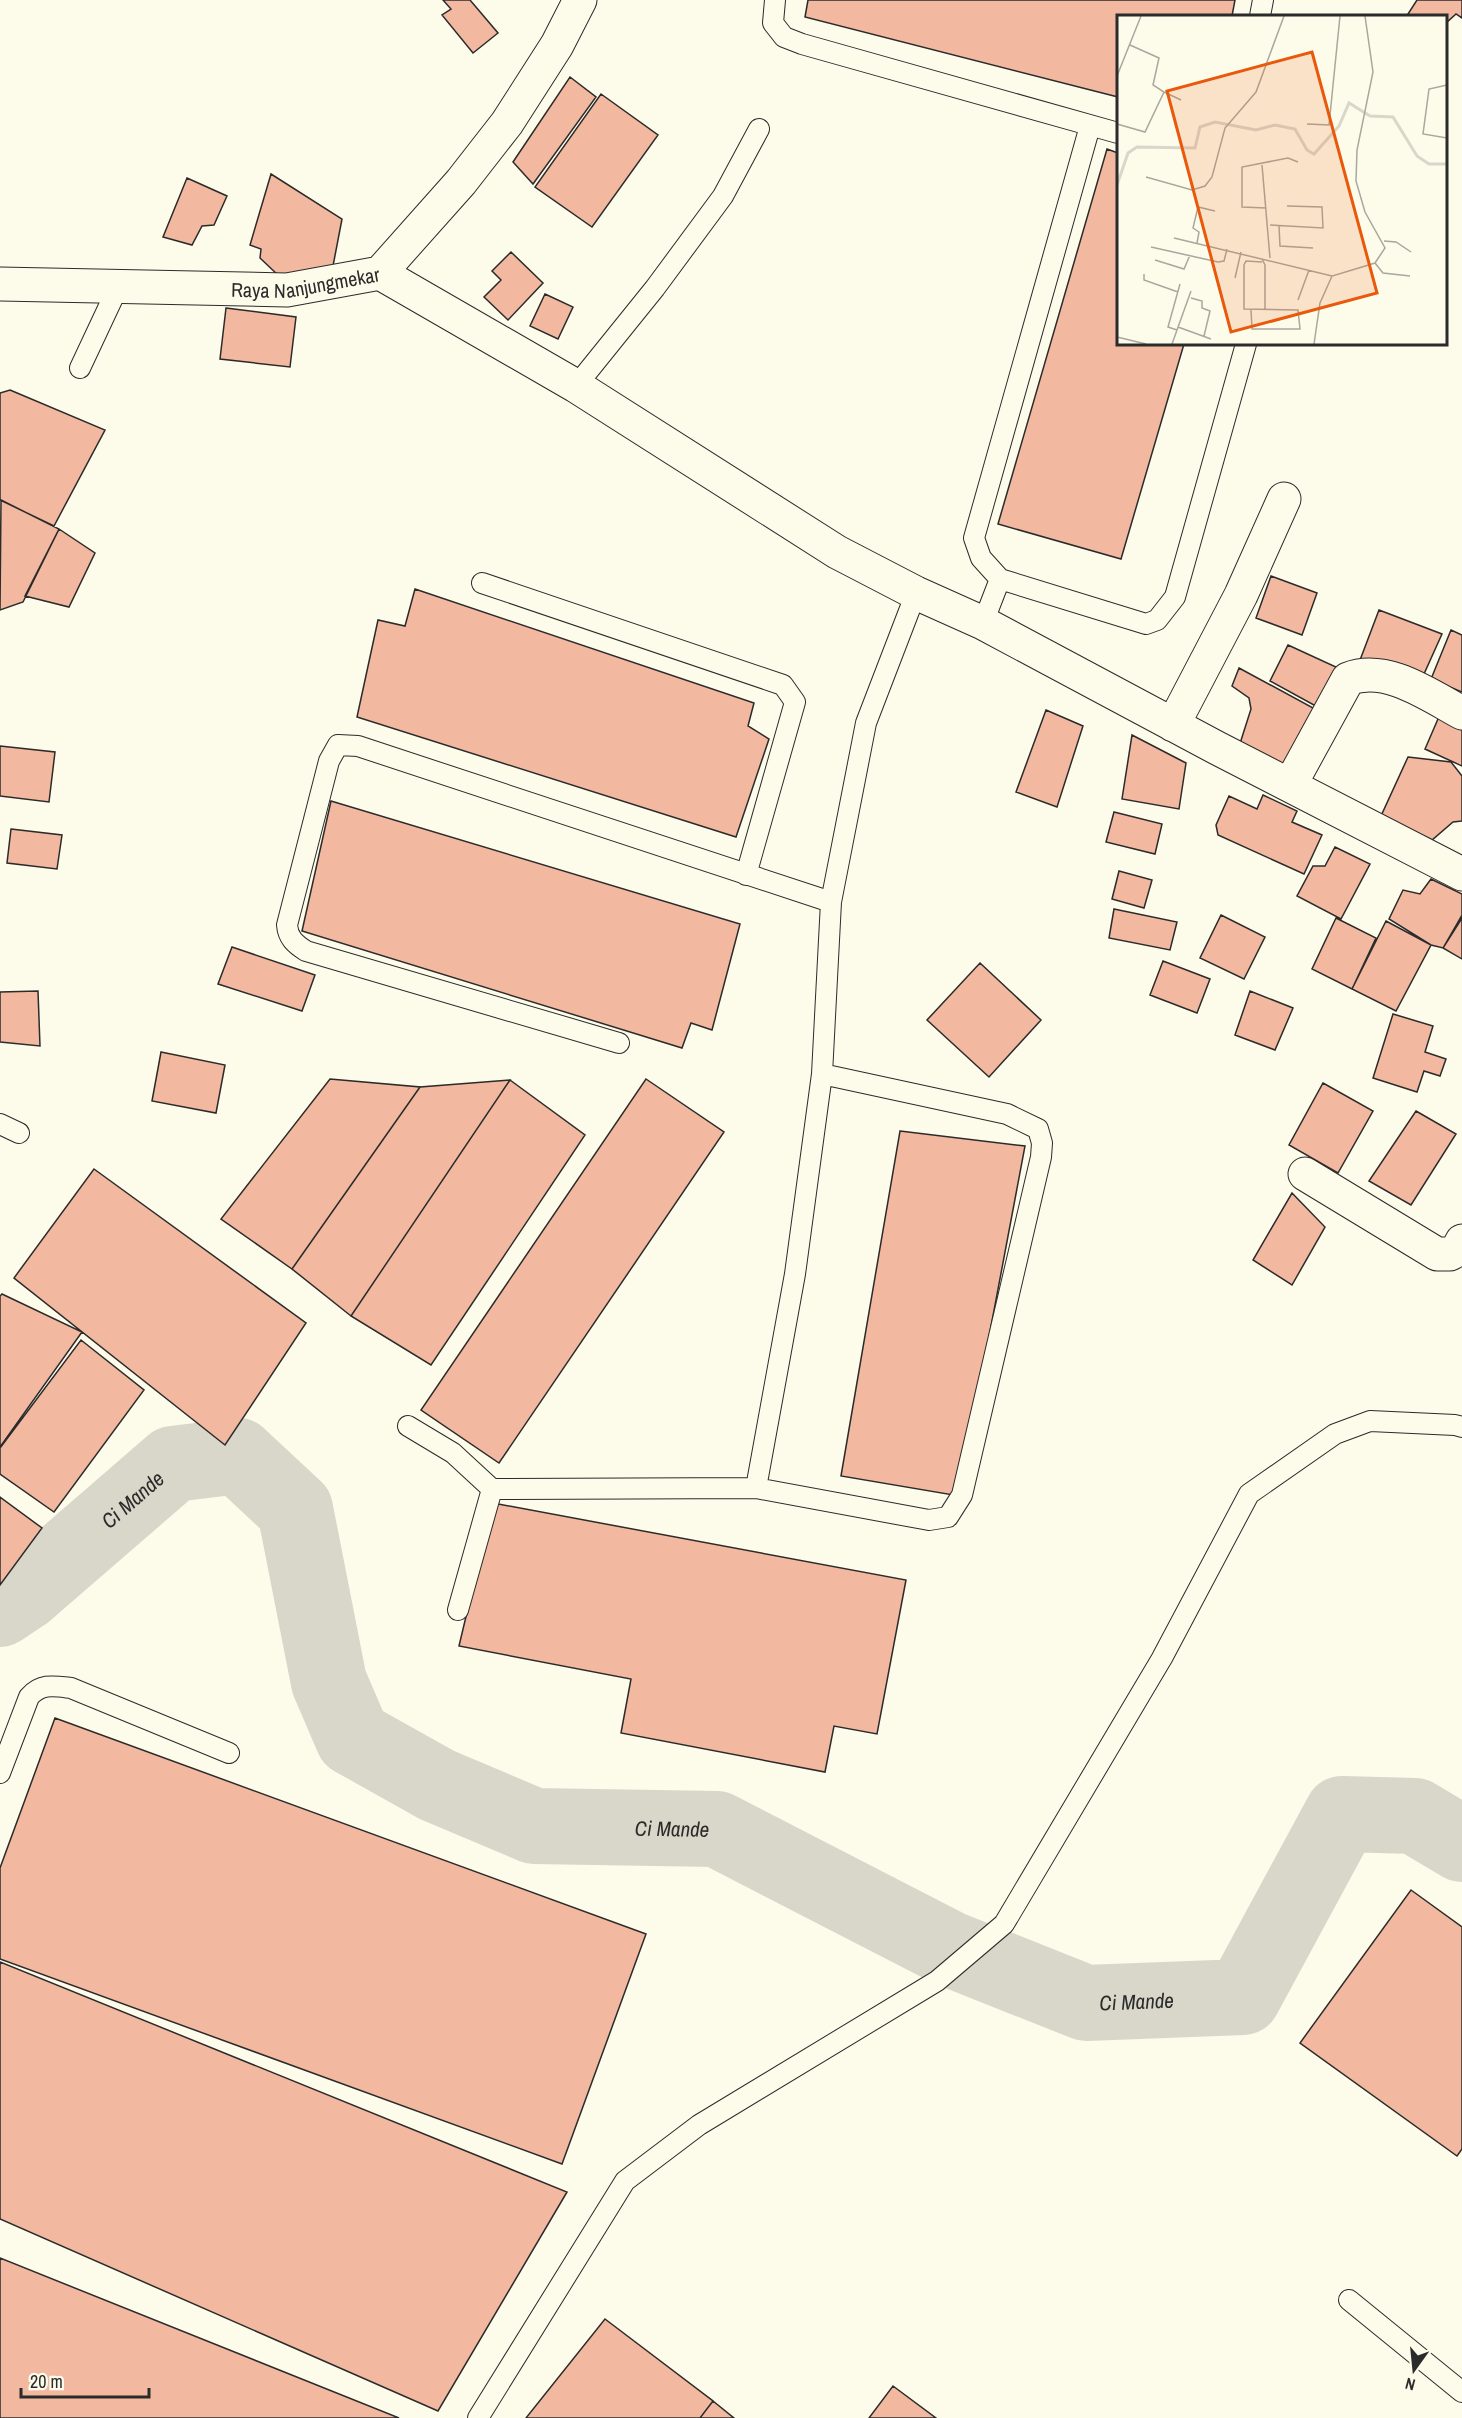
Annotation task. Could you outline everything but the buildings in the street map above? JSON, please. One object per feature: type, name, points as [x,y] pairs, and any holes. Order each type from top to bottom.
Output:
[{"type":"street","name":"Raya Nanjungmekar","points":[[0,284],[287,290],[380,273],[461,182],[507,123],[558,45],[580,0]]},
{"type":"street","points":[[380,273],[576,387],[837,552],[916,593],[983,623],[1462,874]]},
{"type":"street","points":[[1173,724],[1241,595],[1284,499]]},
{"type":"street","points":[[1290,785],[1348,679],[1360,674],[1374,675],[1412,685],[1462,713]]},
{"type":"street","points":[[1305,1174],[1437,1254],[1450,1254],[1457,1250],[1462,1241]]},
{"type":"lane","points":[[775,0],[773,23],[784,37],[1117,133]]},
{"type":"lane","points":[[1260,15],[1263,0]]},
{"type":"lane","points":[[1090,126],[974,538],[981,558],[1000,579],[1146,624],[1157,620],[1175,597],[1246,345]]},
{"type":"lane","points":[[576,387],[655,288],[723,196],[759,129]]},
{"type":"lane","points":[[80,368],[118,287]]},
{"type":"lane","points":[[983,623],[1000,579]]},
{"type":"lane","points":[[482,583],[783,685],[795,702],[746,875]]},
{"type":"lane","points":[[756,1488],[795,1274],[822,1074],[831,903],[866,723],[916,593]]},
{"type":"lane","points":[[619,1043],[306,951],[295,944],[288,934],[289,918],[329,761],[338,745],[358,746],[831,903]]},
{"type":"lane","points":[[408,1426],[453,1453],[492,1489],[756,1488],[928,1520],[948,1517],[962,1495],[1041,1156],[1042,1143],[1038,1129],[1014,1116],[822,1074]]},
{"type":"lane","points":[[0,1124],[19,1132]]},
{"type":"lane","points":[[478,2418],[625,2181],[699,2126],[937,1981],[1004,1924],[1162,1658],[1249,1494],[1335,1434],[1370,1421],[1462,1427]]},
{"type":"lane","points":[[458,1610],[492,1489]]},
{"type":"lane","points":[[0,1773],[29,1697],[36,1689],[50,1686],[71,1688],[229,1753]]},
{"type":"lane","points":[[1350,2301],[1462,2392]]},
{"type":"waterway","name":"Ci Mande","points":[[0,1609],[24,1593],[173,1464],[238,1456],[295,1509],[329,1682],[353,1738],[437,1785],[534,1826],[717,1829],[950,1949],[1086,2003],[1243,1997],[1342,1814],[1415,1816],[1462,1844]]}]
